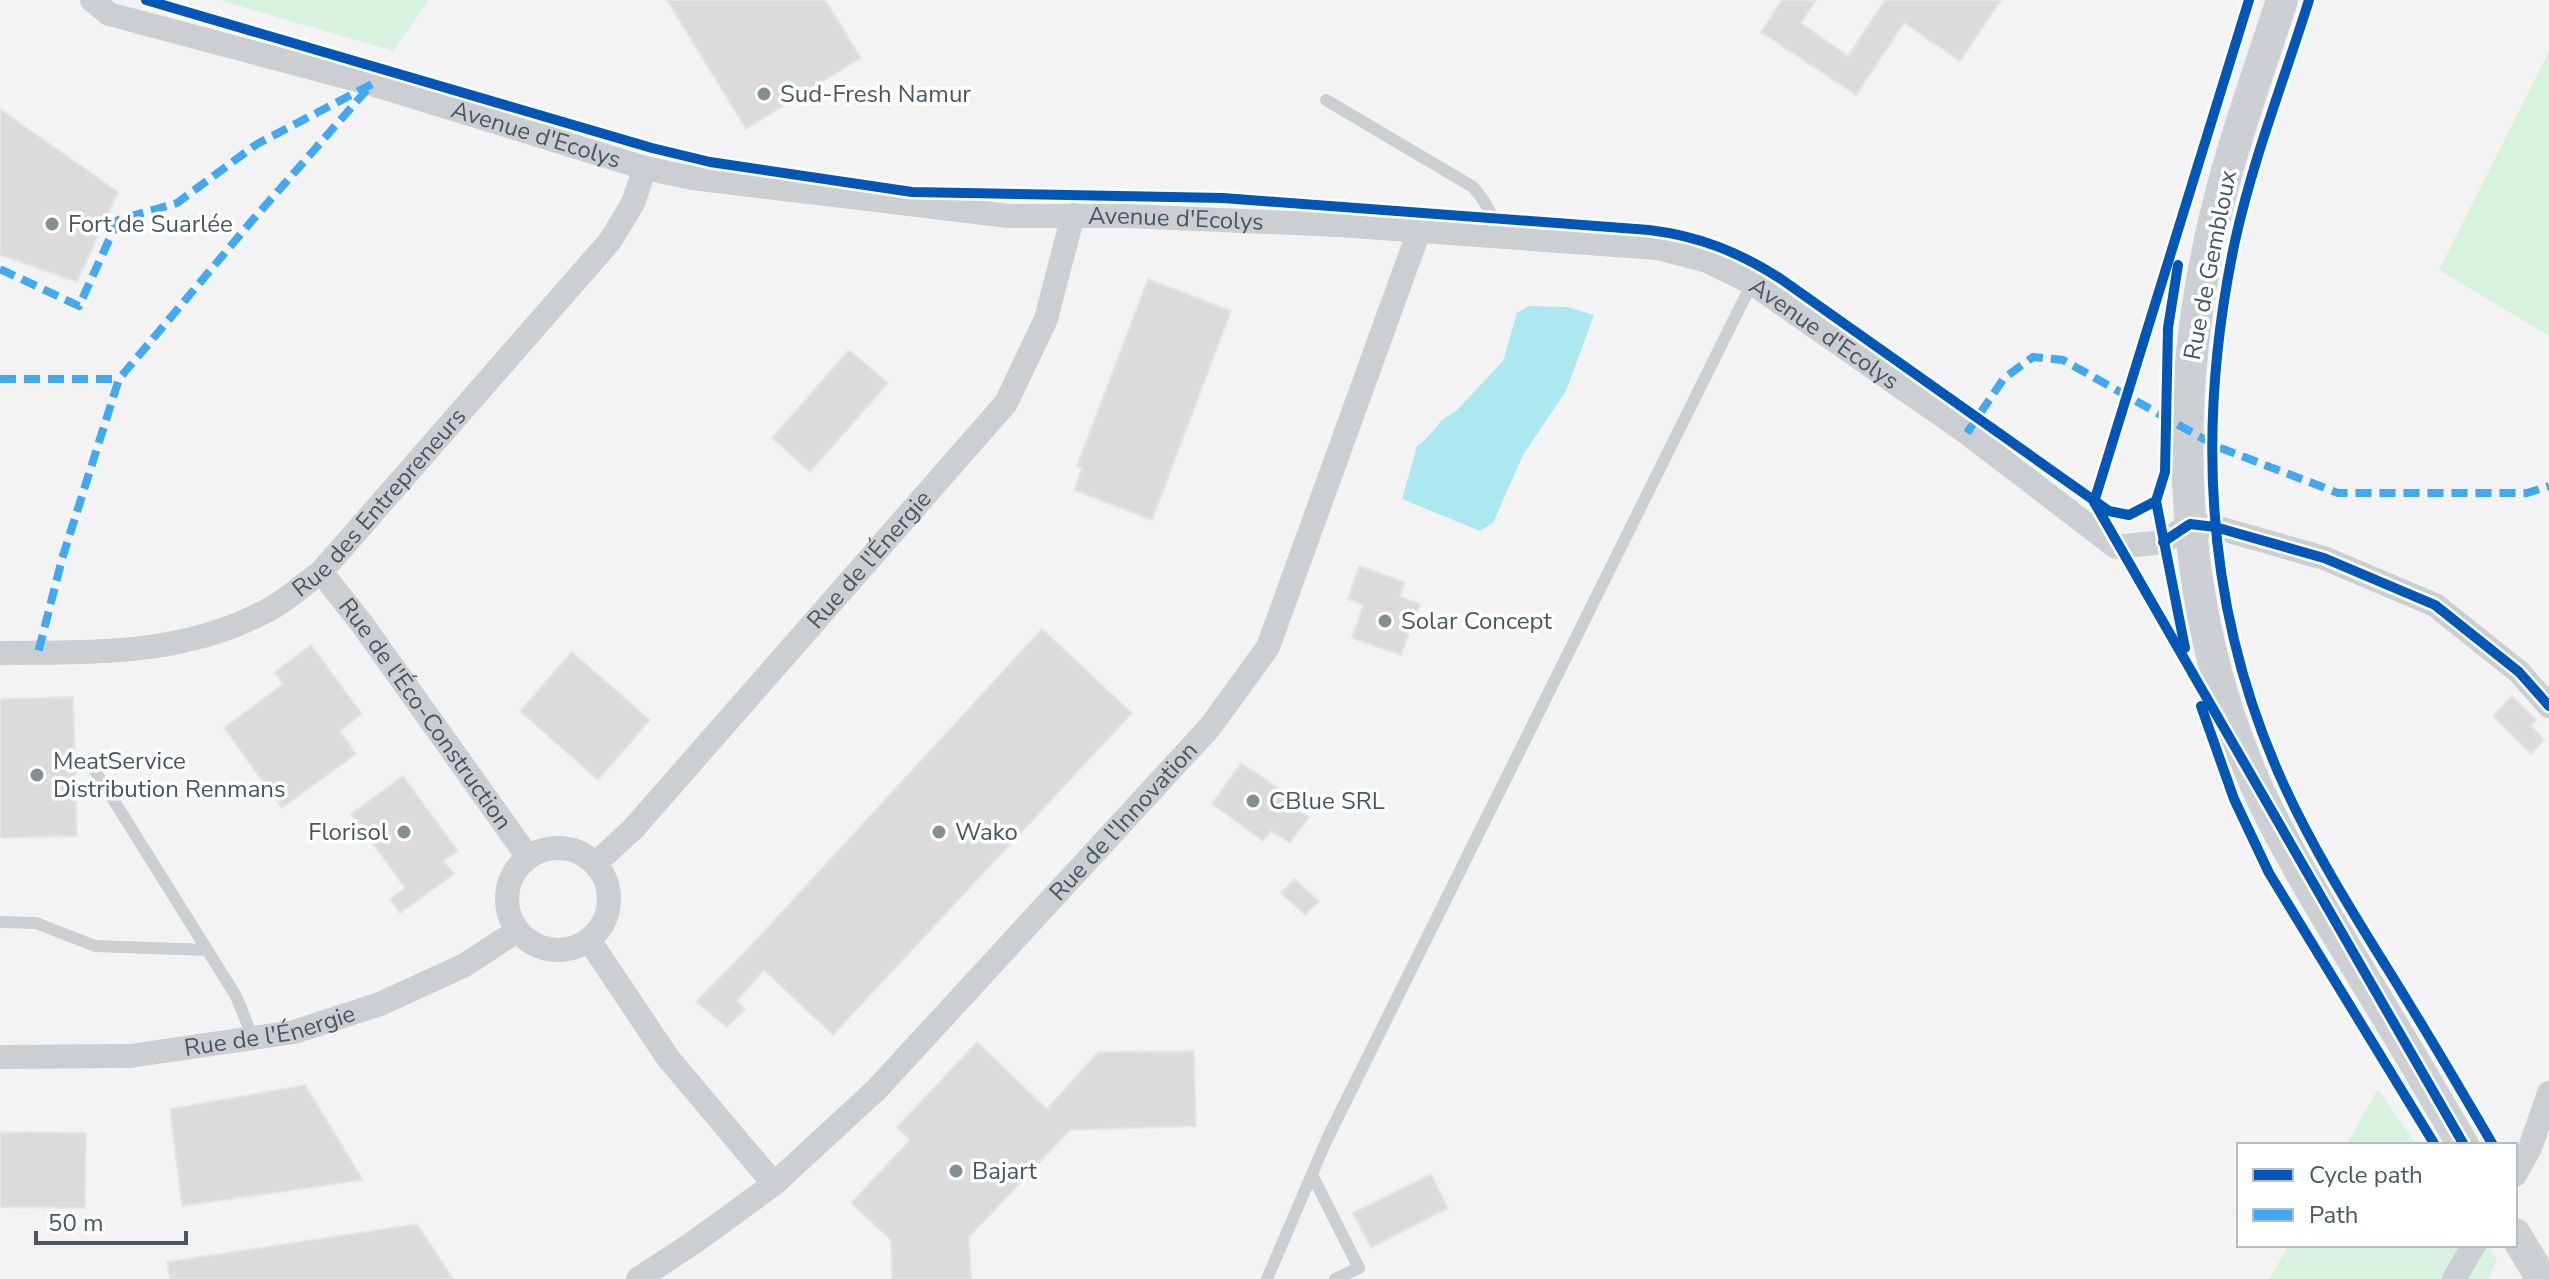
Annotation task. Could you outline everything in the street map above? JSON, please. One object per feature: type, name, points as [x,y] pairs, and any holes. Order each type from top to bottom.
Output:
[{"type":"main road","name":"Rue de Gembloux","points":[[2282,0],[2211,233],[2190,359],[2186,438],[2190,524],[2197,584],[2221,689],[2260,793],[2317,903],[2462,1143]]},
{"type":"main road","points":[[2517,1237],[2542,1279]]},
{"type":"street","name":"Avenue d'Ecolys","points":[[92,0],[109,14],[357,80],[645,168],[692,178],[1009,216],[1073,215],[1324,224],[1657,248],[1707,261],[1752,283],[1967,433],[2116,547],[2163,542],[2190,524]]},
{"type":"street","name":"Rue des Entrepreneurs","points":[[0,653],[114,653],[193,641],[273,607],[321,572],[610,241],[633,203],[645,168]]},
{"type":"street","name":"Rue de l'Énergie","points":[[595,864],[633,829],[1006,403],[1046,319],[1073,215]]},
{"type":"street","name":"Rue de l'Innovation","points":[[638,1279],[774,1184],[876,1090],[1199,739],[1268,647],[1419,231]]},
{"type":"street","points":[[2190,524],[2215,527],[2324,558],[2435,605],[2519,672],[2549,706]]},
{"type":"street","name":"Rue de l'Éco-Construction","points":[[321,572],[362,624],[528,857]]},
{"type":"street","points":[[564,848],[583,854],[595,864],[607,885],[609,905],[602,924],[589,940],[569,949],[547,949],[536,945],[518,930],[509,913],[507,895],[511,878],[528,857],[545,849],[564,848]]},
{"type":"street","name":"Rue de l'Énergie","points":[[0,1057],[130,1056],[294,1032],[380,1004],[465,965],[518,930]]},
{"type":"street","points":[[589,940],[668,1058],[774,1184]]},
{"type":"street","points":[[2517,1171],[2530,1148],[2549,1093]]},
{"type":"street","points":[[2454,1279],[2473,1247]]},
{"type":"lane","points":[[1326,100],[1473,187],[1494,217],[1497,236]]},
{"type":"lane","points":[[1267,1279],[1327,1139],[1752,283]]},
{"type":"lane","points":[[91,764],[236,996],[253,1038]]},
{"type":"lane","points":[[0,922],[36,923],[95,946],[207,950]]},
{"type":"lane","points":[[1312,1175],[1359,1268],[1335,1279]]},
{"type":"green space","points":[[219,0],[429,0],[393,51]]},
{"type":"green space","points":[[2549,51],[2549,336],[2439,270]]},
{"type":"green space","points":[[2378,1089],[2416,1143],[2347,1143]]},
{"type":"green space","points":[[2288,1247],[2488,1247],[2497,1259],[2488,1279],[2269,1279]]},
{"type":"water","points":[[1529,306],[1567,307],[1594,315],[1566,391],[1523,455],[1493,523],[1480,531],[1402,499],[1417,446],[1442,420],[1457,410],[1503,361],[1517,313]]},
{"type":"building","name":"Sud-Fresh Namur","points":[[667,0],[825,0],[861,58],[746,129]]},
{"type":"building","points":[[1782,0],[1816,0],[1801,23],[1848,56],[1885,0],[2001,0],[1960,61],[1904,23],[1856,95],[1761,32]]},
{"type":"building","name":"Fort de Suarlée","points":[[0,109],[118,192],[77,282],[0,255]]},
{"type":"building","points":[[1148,279],[1231,311],[1152,520],[1074,490],[1082,468],[1077,466]]},
{"type":"building","points":[[849,350],[888,383],[810,472],[772,438]]},
{"type":"building","name":"Solar Concept","points":[[1359,566],[1405,582],[1400,597],[1420,604],[1401,655],[1352,638],[1363,605],[1348,599]]},
{"type":"building","name":"Wako","points":[[1042,629],[1132,713],[833,1035],[764,970],[737,1001],[745,1010],[727,1027],[696,1002],[746,951]]},
{"type":"building","points":[[311,645],[362,714],[340,731],[356,754],[282,808],[224,728],[283,684],[275,672]]},
{"type":"building","points":[[572,652],[650,720],[598,780],[520,711]]},
{"type":"building","points":[[2512,696],[2536,720],[2531,726],[2544,740],[2531,754],[2493,716]]},
{"type":"building","name":"MeatService Distribution Renmans","points":[[73,697],[77,836],[0,838],[0,699]]},
{"type":"building","name":"CBlue SRL","points":[[1241,763],[1294,799],[1289,805],[1309,817],[1290,843],[1271,831],[1263,841],[1212,804]]},
{"type":"building","name":"Florisol","points":[[403,776],[458,851],[444,861],[454,874],[400,913],[390,899],[405,888],[351,814]]},
{"type":"building","points":[[1294,879],[1319,901],[1305,915],[1281,893]]},
{"type":"building","name":"Bajart","points":[[977,1042],[1047,1109],[1098,1052],[1194,1051],[1196,1126],[1070,1130],[969,1237],[971,1279],[892,1279],[891,1240],[851,1203],[910,1140],[897,1127]]},
{"type":"building","points":[[305,1085],[363,1180],[182,1206],[170,1109]]},
{"type":"building","points":[[0,1132],[86,1133],[85,1208],[0,1207]]},
{"type":"building","points":[[1431,1174],[1448,1208],[1371,1248],[1353,1213]]},
{"type":"building","points":[[417,1224],[453,1279],[170,1279],[167,1262]]},
{"type":"marked path","points":[[0,269],[79,306],[118,220],[177,203],[257,144],[372,84],[119,379],[62,559],[38,653]]},
{"type":"marked path","points":[[1967,433],[2004,378],[2033,357],[2063,360],[2218,447],[2338,493],[2527,493],[2549,486]]},
{"type":"marked path","points":[[0,379],[119,379]]},
{"type":"cycle path","points":[[146,0],[652,148],[710,162],[912,192],[1223,198],[1649,230],[1685,236],[1734,253],[1781,279],[2109,511],[2129,515],[2156,501]]},
{"type":"cycle path","points":[[2249,0],[2094,502],[2463,1143]]},
{"type":"cycle path","points":[[2309,0],[2251,180],[2235,241],[2223,310],[2215,379],[2212,448],[2215,516],[2223,584],[2237,651],[2257,717],[2283,783],[2342,894],[2492,1143]]},
{"type":"cycle path","points":[[2178,265],[2168,328],[2165,472],[2156,501],[2185,648]]},
{"type":"cycle path","points":[[2163,542],[2190,524],[2215,527],[2324,558],[2435,605],[2519,672],[2549,706]]},
{"type":"cycle path","points":[[2201,706],[2234,799],[2269,873],[2434,1143]]},
{"type":"place","name":"Sud-Fresh Namur","points":[[764,94]]},
{"type":"place","name":"Fort de Suarlée","points":[[52,224]]},
{"type":"place","name":"Solar Concept","points":[[1385,621]]},
{"type":"place","name":"MeatService Distribution Renmans","points":[[37,775]]},
{"type":"place","name":"CBlue SRL","points":[[1253,801]]},
{"type":"place","name":"Florisol","points":[[404,832]]},
{"type":"place","name":"Wako","points":[[939,832]]},
{"type":"place","name":"Bajart","points":[[956,1171]]}]
